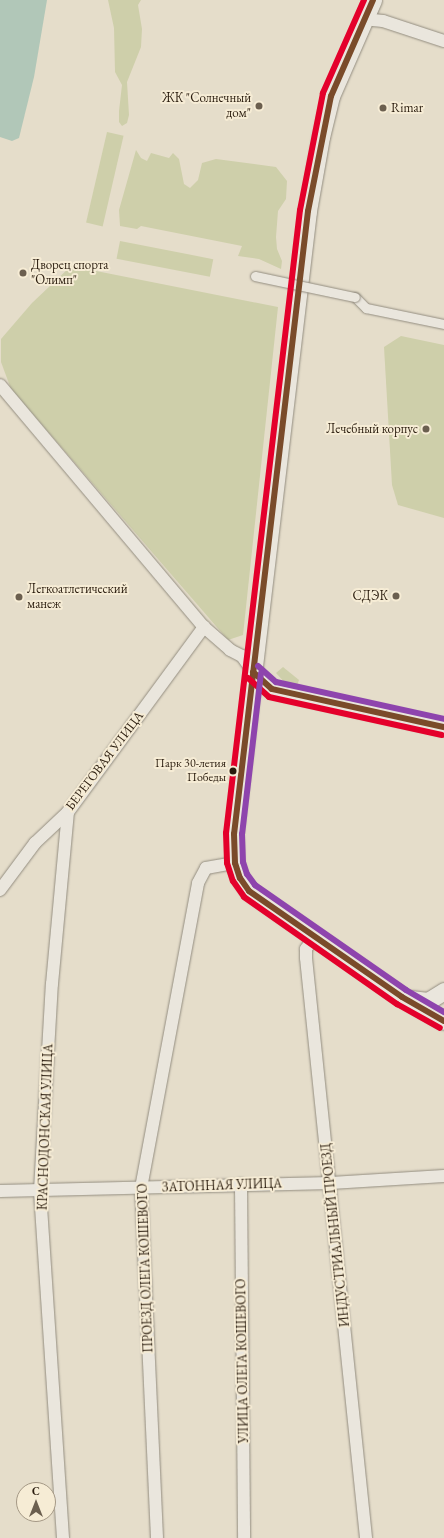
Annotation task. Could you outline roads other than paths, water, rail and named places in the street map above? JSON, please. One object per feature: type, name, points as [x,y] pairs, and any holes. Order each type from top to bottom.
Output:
[{"type":"main road","points":[[373,0],[363,19],[331,96],[314,173],[234,834],[235,863],[240,878],[249,891],[402,997],[444,1020]]},
{"type":"main road","points":[[253,672],[272,689],[444,727]]},
{"type":"main road","points":[[402,997],[428,1002],[444,991]]},
{"type":"street","points":[[363,19],[383,21],[444,41]]},
{"type":"street","points":[[255,276],[355,297],[366,308],[444,324]]},
{"type":"street","points":[[0,385],[204,627],[230,650],[242,656],[253,672]]},
{"type":"street","name":"БЕРЕГОВАЯ УЛИЦА","points":[[0,890],[35,843],[68,812],[204,627]]},
{"type":"street","name":"КРАСНОДОНСКАЯ УЛИЦА","points":[[64,1538],[40,1190],[52,984],[68,812]]},
{"type":"street","name":"ПРОЕЗД ОЛЕГА КОШЕВОГО","points":[[157,1538],[140,1188],[198,883],[206,868],[235,863]]},
{"type":"street","name":"ИНДУСТРИАЛЬНЫЙ ПРОЕЗД","points":[[315,936],[306,949],[306,958],[331,1183],[366,1538]]},
{"type":"street","name":"ЗАТОННАЯ УЛИЦА","points":[[0,1191],[331,1183],[444,1176]]},
{"type":"street","name":"УЛИЦА ОЛЕГА КОШЕВОГО","points":[[241,1184],[244,1538]]},
{"type":"place","name":"ЖК \"Солнечный дом\"","points":[[259,106]]},
{"type":"place","name":"Rimar","points":[[383,108]]},
{"type":"place","name":"Дворец спорта \"Олимп\"","points":[[23,273]]},
{"type":"place","name":"Лечебный корпус","points":[[426,429]]},
{"type":"place","name":"СДЭК","points":[[396,596]]},
{"type":"place","name":"Легкоатлетический манеж","points":[[19,597]]},
{"type":"place","name":"Парк 30-летия Победы","points":[[233,771]]}]
